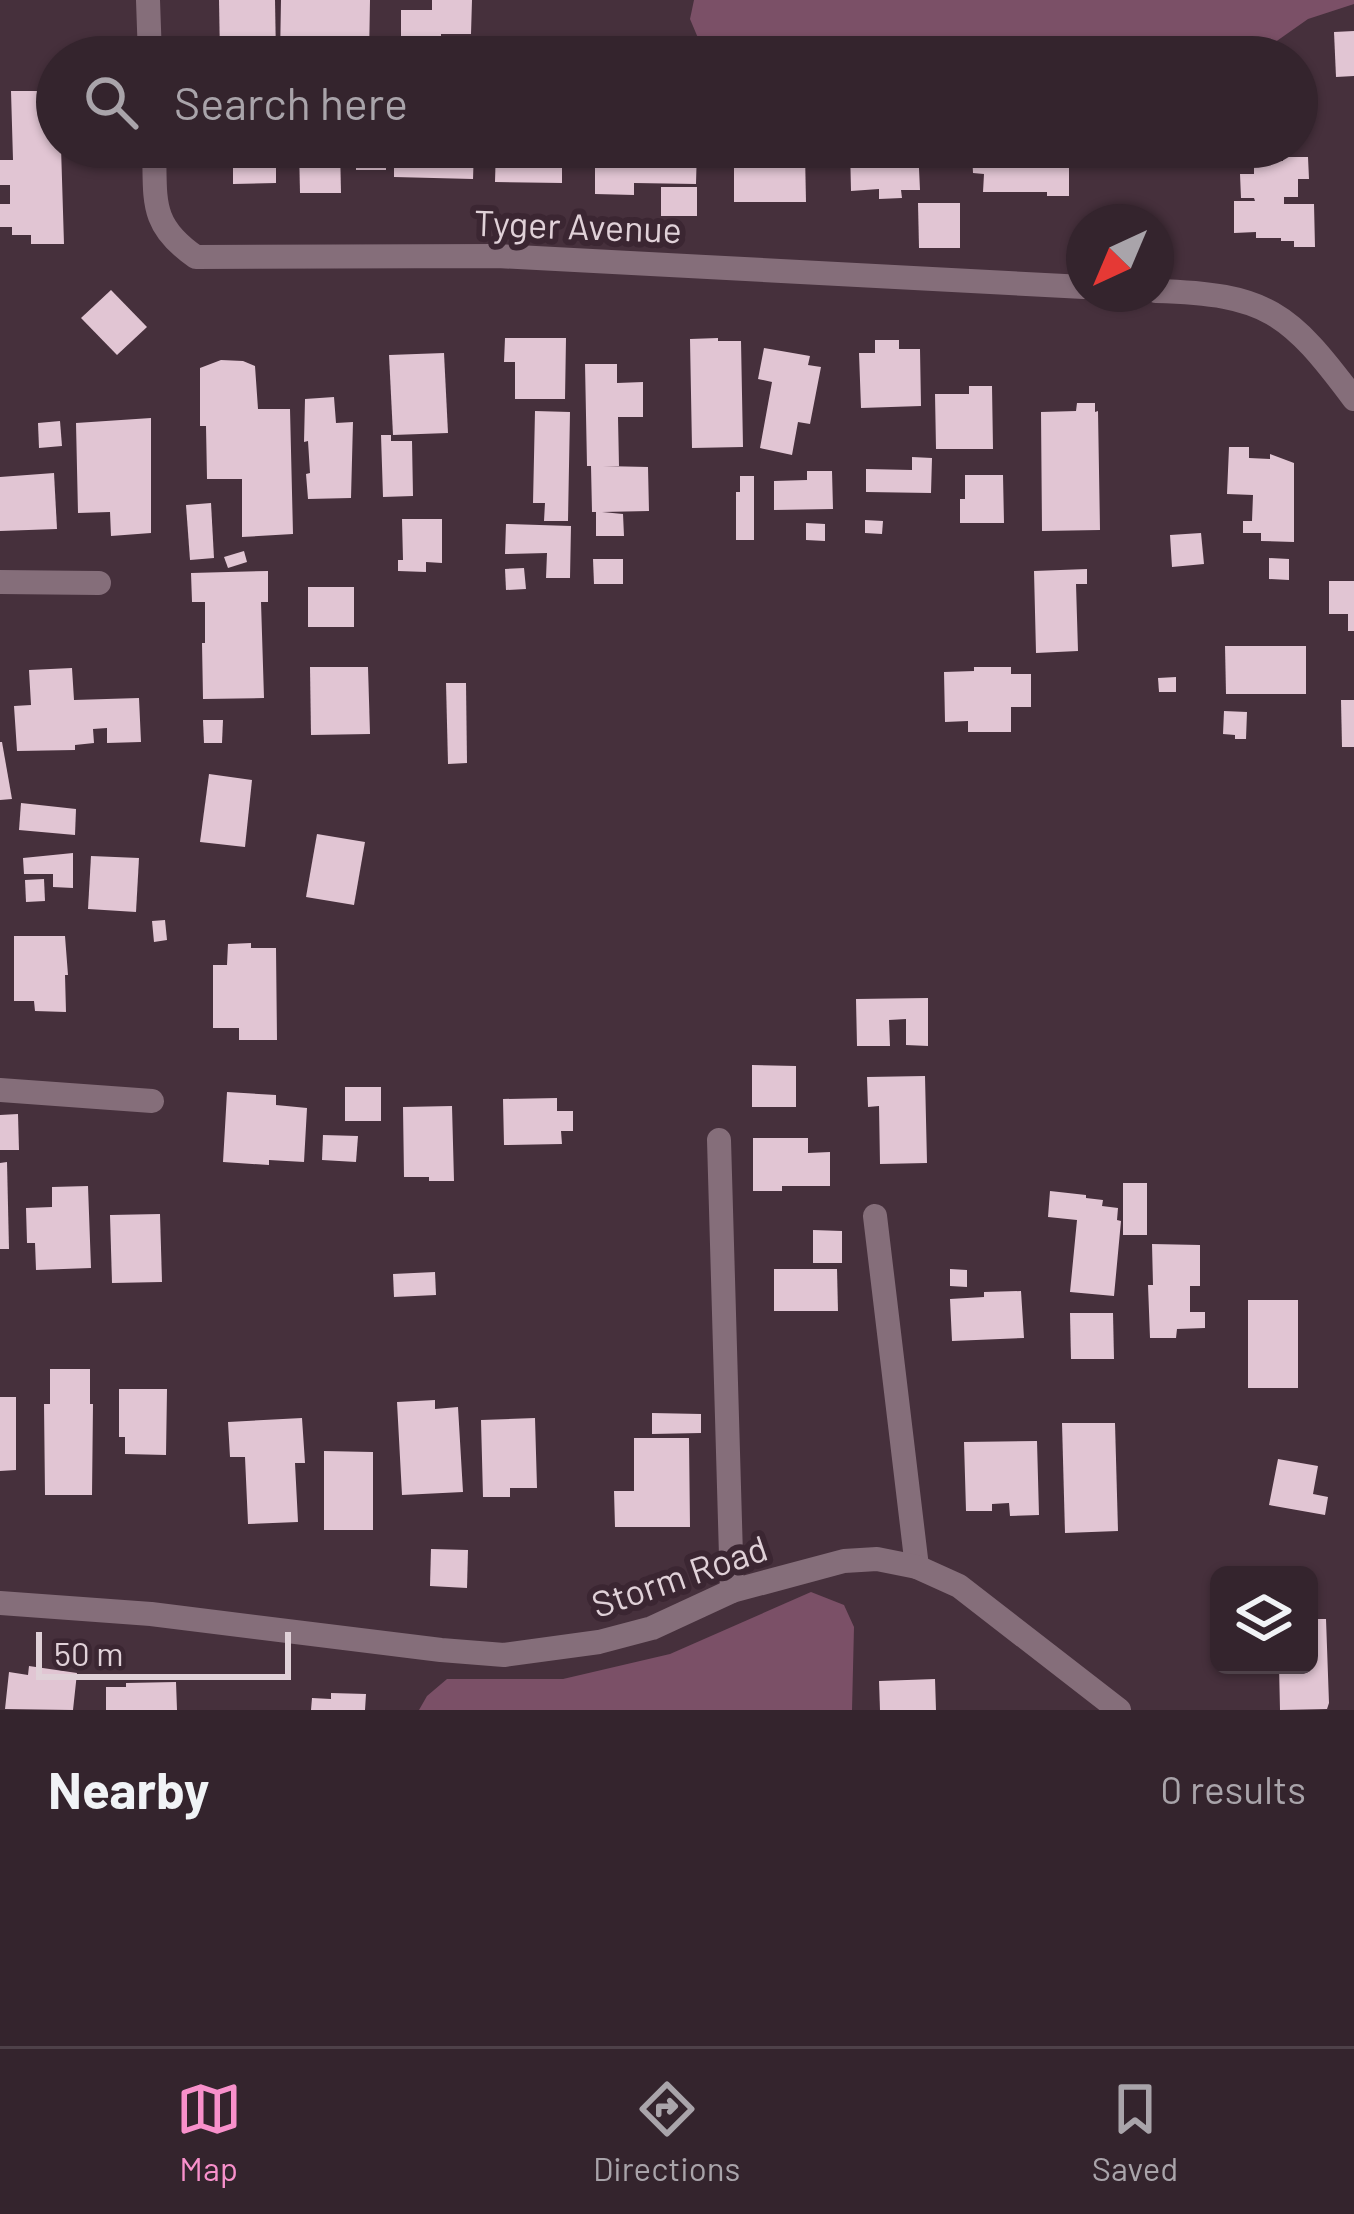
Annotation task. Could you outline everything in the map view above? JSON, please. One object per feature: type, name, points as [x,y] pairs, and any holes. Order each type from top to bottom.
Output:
[{"type":"street","points":[[148,0],[149,36]]},
{"type":"street","name":"Tyger Avenue","points":[[155,168],[157,213],[165,230],[196,257],[497,256],[1066,286]]},
{"type":"street","points":[[1174,291],[1204,292],[1262,306],[1303,336],[1354,399]]},
{"type":"street","points":[[0,582],[99,583]]},
{"type":"street","points":[[0,1090],[152,1101]]},
{"type":"street","points":[[718,1140],[732,1591]]},
{"type":"street","points":[[874,1216],[917,1567]]},
{"type":"street","name":"Storm Road","points":[[0,1603],[151,1614],[504,1655],[599,1642],[652,1628],[732,1591],[844,1561],[878,1559],[917,1567],[959,1586],[1119,1710]]},
{"type":"shaded area","points":[[694,0],[1354,0],[1354,4],[1308,19],[1284,36],[697,36],[690,19]]},
{"type":"shaded area","points":[[811,1592],[844,1605],[854,1627],[852,1710],[419,1710],[447,1679],[563,1679],[670,1654]]},
{"type":"building","points":[[219,0],[275,0],[276,36],[220,36]]},
{"type":"building","points":[[281,0],[370,0],[369,36],[280,36]]},
{"type":"building","points":[[432,0],[472,0],[471,34],[401,36],[401,10],[432,10]]},
{"type":"building","points":[[1354,31],[1354,76],[1336,77],[1334,32]]},
{"type":"building","points":[[11,91],[36,91],[36,168],[62,168],[64,244],[31,244],[31,235],[12,235],[12,227],[0,227],[0,204],[10,204],[10,185],[0,185],[0,160],[13,160]]},
{"type":"building","points":[[233,168],[276,168],[276,183],[233,184]]},
{"type":"building","points":[[299,168],[340,168],[341,193],[300,193]]},
{"type":"building","points":[[394,168],[473,168],[473,179],[394,177]]},
{"type":"building","points":[[495,168],[562,168],[562,183],[495,182]]},
{"type":"building","points":[[595,168],[696,168],[696,184],[634,183],[634,195],[595,194]]},
{"type":"building","points":[[734,168],[805,168],[806,202],[734,202]]},
{"type":"building","points":[[850,168],[919,168],[920,190],[901,190],[902,198],[879,199],[879,189],[851,191]]},
{"type":"building","points":[[973,168],[1069,168],[1069,196],[983,192],[984,174],[973,173]]},
{"type":"building","points":[[1254,168],[1308,168],[1309,179],[1298,179],[1298,197],[1284,197],[1284,204],[1314,204],[1315,247],[1294,247],[1294,241],[1281,238],[1256,238],[1256,232],[1234,233],[1234,201],[1255,201],[1241,198],[1240,174],[1254,174]]},
{"type":"building","points":[[661,187],[697,187],[697,216],[661,216]]},
{"type":"building","points":[[918,203],[960,203],[960,248],[919,248]]},
{"type":"building","points":[[111,290],[147,327],[117,355],[81,318]]},
{"type":"building","points":[[505,338],[566,338],[565,399],[515,399],[515,362],[504,362]]},
{"type":"building","points":[[690,339],[741,341],[743,447],[692,448]]},
{"type":"building","points":[[875,340],[899,340],[899,349],[920,349],[921,406],[861,408],[859,353],[875,353]]},
{"type":"building","points":[[764,348],[810,356],[808,365],[821,367],[810,424],[798,422],[792,455],[760,448],[772,382],[758,379]]},
{"type":"building","points":[[444,353],[448,433],[393,435],[389,355]]},
{"type":"building","points":[[221,360],[255,366],[258,409],[290,409],[293,534],[242,537],[242,479],[207,479],[206,426],[200,426],[200,368]]},
{"type":"building","points":[[585,364],[617,364],[617,383],[643,382],[643,417],[618,417],[619,466],[603,466],[648,467],[649,511],[602,512],[623,514],[624,536],[596,536],[591,466],[587,466]]},
{"type":"building","points":[[969,386],[992,386],[993,449],[936,449],[935,394],[969,394]]},
{"type":"building","points":[[334,397],[336,423],[353,422],[351,498],[308,499],[305,399]]},
{"type":"building","points":[[1077,403],[1095,403],[1098,411],[1100,530],[1042,531],[1041,412],[1076,411]]},
{"type":"building","points":[[535,411],[570,412],[568,521],[544,521],[545,503],[533,503]]},
{"type":"building","points":[[151,418],[151,533],[111,536],[110,512],[78,513],[76,423]]},
{"type":"building","points":[[60,421],[62,446],[39,448],[38,423]]},
{"type":"building","points":[[381,435],[391,435],[391,441],[412,441],[413,496],[383,497]]},
{"type":"building","points":[[1229,447],[1249,447],[1249,458],[1270,459],[1270,454],[1294,463],[1294,542],[1261,541],[1261,533],[1243,533],[1243,521],[1252,521],[1253,495],[1227,494]]},
{"type":"building","points":[[912,457],[932,458],[931,493],[866,492],[866,469],[912,470]]},
{"type":"building","points":[[807,471],[832,471],[833,509],[774,510],[774,481],[807,480]]},
{"type":"building","points":[[54,473],[57,529],[0,531],[0,477]]},
{"type":"building","points":[[965,475],[1003,475],[1004,523],[960,523]]},
{"type":"building","points":[[740,476],[754,476],[754,540],[736,540]]},
{"type":"building","points":[[211,503],[214,558],[190,560],[186,505]]},
{"type":"building","points":[[402,519],[442,519],[442,563],[426,562],[426,572],[398,571],[398,560],[403,560]]},
{"type":"building","points":[[865,520],[883,521],[882,534],[865,533]]},
{"type":"building","points":[[806,523],[825,524],[825,541],[806,540]]},
{"type":"building","points":[[506,524],[571,526],[570,578],[546,578],[547,553],[505,554]]},
{"type":"building","points":[[1201,533],[1204,564],[1172,567],[1170,535]]},
{"type":"building","points":[[244,551],[247,562],[228,568],[224,557]]},
{"type":"building","points":[[1269,558],[1289,559],[1289,580],[1269,579]]},
{"type":"building","points":[[593,559],[623,559],[623,584],[594,584]]},
{"type":"building","points":[[524,568],[526,589],[506,590],[505,569]]},
{"type":"building","points":[[1087,569],[1087,584],[1076,584],[1078,651],[1036,653],[1034,571]]},
{"type":"building","points":[[268,571],[268,602],[261,602],[264,698],[203,699],[205,602],[192,602],[191,573]]},
{"type":"building","points":[[1329,581],[1354,581],[1354,631],[1348,631],[1348,614],[1329,614]]},
{"type":"building","points":[[308,587],[354,587],[354,627],[308,627]]},
{"type":"building","points":[[1225,646],[1306,646],[1306,694],[1226,694]]},
{"type":"building","points":[[310,667],[368,667],[370,734],[311,735]]},
{"type":"building","points":[[974,667],[1011,667],[1011,674],[1031,674],[1031,707],[1011,707],[1011,732],[968,732],[968,721],[945,722],[944,672],[974,671]]},
{"type":"building","points":[[72,668],[74,700],[139,698],[141,742],[107,743],[107,728],[93,729],[94,743],[75,745],[75,750],[17,751],[14,706],[31,705],[29,670]]},
{"type":"building","points":[[1176,677],[1176,692],[1159,692],[1158,678]]},
{"type":"building","points":[[446,683],[466,683],[467,763],[448,764]]},
{"type":"building","points":[[1341,700],[1354,700],[1354,747],[1342,747]]},
{"type":"building","points":[[1224,711],[1247,712],[1246,739],[1223,734]]},
{"type":"building","points":[[203,720],[223,720],[222,743],[204,743]]},
{"type":"building","points":[[2,742],[12,799],[0,800]]},
{"type":"building","points":[[209,774],[252,780],[245,847],[200,842]]},
{"type":"building","points":[[21,803],[76,809],[75,835],[19,830]]},
{"type":"building","points":[[317,834],[365,842],[354,905],[306,897]]},
{"type":"building","points":[[73,853],[73,888],[53,887],[53,874],[24,874],[23,858]]},
{"type":"building","points":[[91,856],[139,858],[136,912],[88,909]]},
{"type":"building","points":[[44,879],[45,901],[26,902],[25,880]]},
{"type":"building","points":[[165,920],[167,940],[154,942],[152,921]]},
{"type":"building","points":[[14,936],[65,936],[66,1012],[35,1011],[34,1001],[14,1001]]},
{"type":"building","points":[[251,943],[251,948],[276,948],[277,1040],[239,1040],[239,1028],[213,1028],[213,965],[227,965],[228,944]]},
{"type":"building","points":[[928,998],[928,1046],[906,1045],[906,1019],[889,1020],[890,1046],[857,1046],[856,999]]},
{"type":"building","points":[[752,1065],[796,1066],[796,1107],[752,1107]]},
{"type":"building","points":[[925,1076],[927,1163],[880,1164],[879,1106],[868,1107],[867,1077]]},
{"type":"building","points":[[345,1087],[381,1087],[381,1121],[345,1121]]},
{"type":"building","points":[[227,1092],[276,1095],[276,1105],[307,1108],[304,1162],[223,1162]]},
{"type":"building","points":[[557,1098],[557,1111],[573,1111],[573,1131],[561,1131],[562,1144],[504,1145],[503,1099]]},
{"type":"building","points":[[452,1106],[454,1181],[404,1177],[403,1107]]},
{"type":"building","points":[[18,1114],[19,1150],[0,1150],[0,1115]]},
{"type":"building","points":[[323,1135],[358,1136],[356,1162],[322,1160]]},
{"type":"building","points":[[753,1138],[808,1138],[808,1153],[830,1152],[830,1186],[753,1191]]},
{"type":"building","points":[[7,1162],[9,1249],[0,1249],[0,1163]]},
{"type":"building","points":[[1123,1183],[1147,1183],[1147,1235],[1123,1235]]},
{"type":"building","points":[[88,1186],[91,1268],[36,1270],[35,1243],[27,1243],[26,1208],[52,1207],[52,1187]]},
{"type":"building","points":[[1050,1191],[1086,1195],[1103,1200],[1102,1206],[1118,1208],[1114,1296],[1070,1292],[1077,1220],[1048,1217]]},
{"type":"building","points":[[160,1214],[162,1282],[112,1283],[110,1215]]},
{"type":"building","points":[[813,1230],[842,1231],[842,1263],[813,1263]]},
{"type":"building","points":[[1152,1244],[1200,1245],[1200,1286],[1190,1286],[1190,1312],[1205,1312],[1205,1328],[1177,1329],[1176,1338],[1150,1338]]},
{"type":"building","points":[[774,1269],[837,1269],[838,1311],[774,1311]]},
{"type":"building","points":[[950,1269],[967,1270],[967,1287],[950,1286]]},
{"type":"building","points":[[435,1272],[436,1295],[394,1297],[393,1274]]},
{"type":"building","points":[[1021,1291],[1024,1338],[952,1341],[950,1299]]},
{"type":"building","points":[[1248,1300],[1298,1300],[1298,1388],[1248,1388]]},
{"type":"building","points":[[1070,1313],[1113,1313],[1114,1359],[1071,1359]]},
{"type":"building","points":[[50,1369],[90,1369],[92,1495],[45,1495],[44,1404],[50,1404]]},
{"type":"building","points":[[119,1389],[167,1389],[166,1455],[125,1454],[125,1437],[119,1437]]},
{"type":"building","points":[[0,1397],[16,1397],[16,1470],[0,1471]]},
{"type":"building","points":[[435,1400],[435,1409],[458,1407],[463,1492],[402,1495],[397,1402]]},
{"type":"building","points":[[652,1413],[701,1414],[701,1433],[652,1434]]},
{"type":"building","points":[[302,1418],[305,1463],[295,1463],[298,1522],[248,1524],[245,1457],[230,1457],[228,1422]]},
{"type":"building","points":[[535,1418],[537,1488],[510,1488],[510,1497],[483,1497],[481,1420]]},
{"type":"building","points":[[1062,1423],[1115,1423],[1118,1531],[1065,1533]]},
{"type":"building","points":[[634,1438],[689,1438],[690,1527],[615,1527],[614,1491],[634,1491]]},
{"type":"building","points":[[1037,1441],[1039,1515],[1010,1516],[1009,1503],[992,1504],[992,1511],[966,1511],[964,1442]]},
{"type":"building","points":[[324,1451],[373,1452],[373,1530],[324,1530]]},
{"type":"building","points":[[1278,1459],[1318,1466],[1313,1494],[1328,1497],[1325,1515],[1269,1505]]},
{"type":"building","points":[[431,1549],[468,1550],[467,1588],[430,1586]]},
{"type":"building","points":[[1318,1619],[1326,1619],[1327,1709],[1280,1710],[1279,1674],[1318,1674]]},
{"type":"building","points":[[29,1666],[77,1673],[73,1710],[5,1709],[9,1672],[28,1675]]},
{"type":"building","points":[[935,1679],[936,1710],[880,1710],[879,1681]]},
{"type":"building","points":[[176,1682],[177,1710],[106,1710],[106,1687]]},
{"type":"building","points":[[331,1693],[366,1694],[365,1710],[311,1710],[312,1698],[331,1699]]}]
